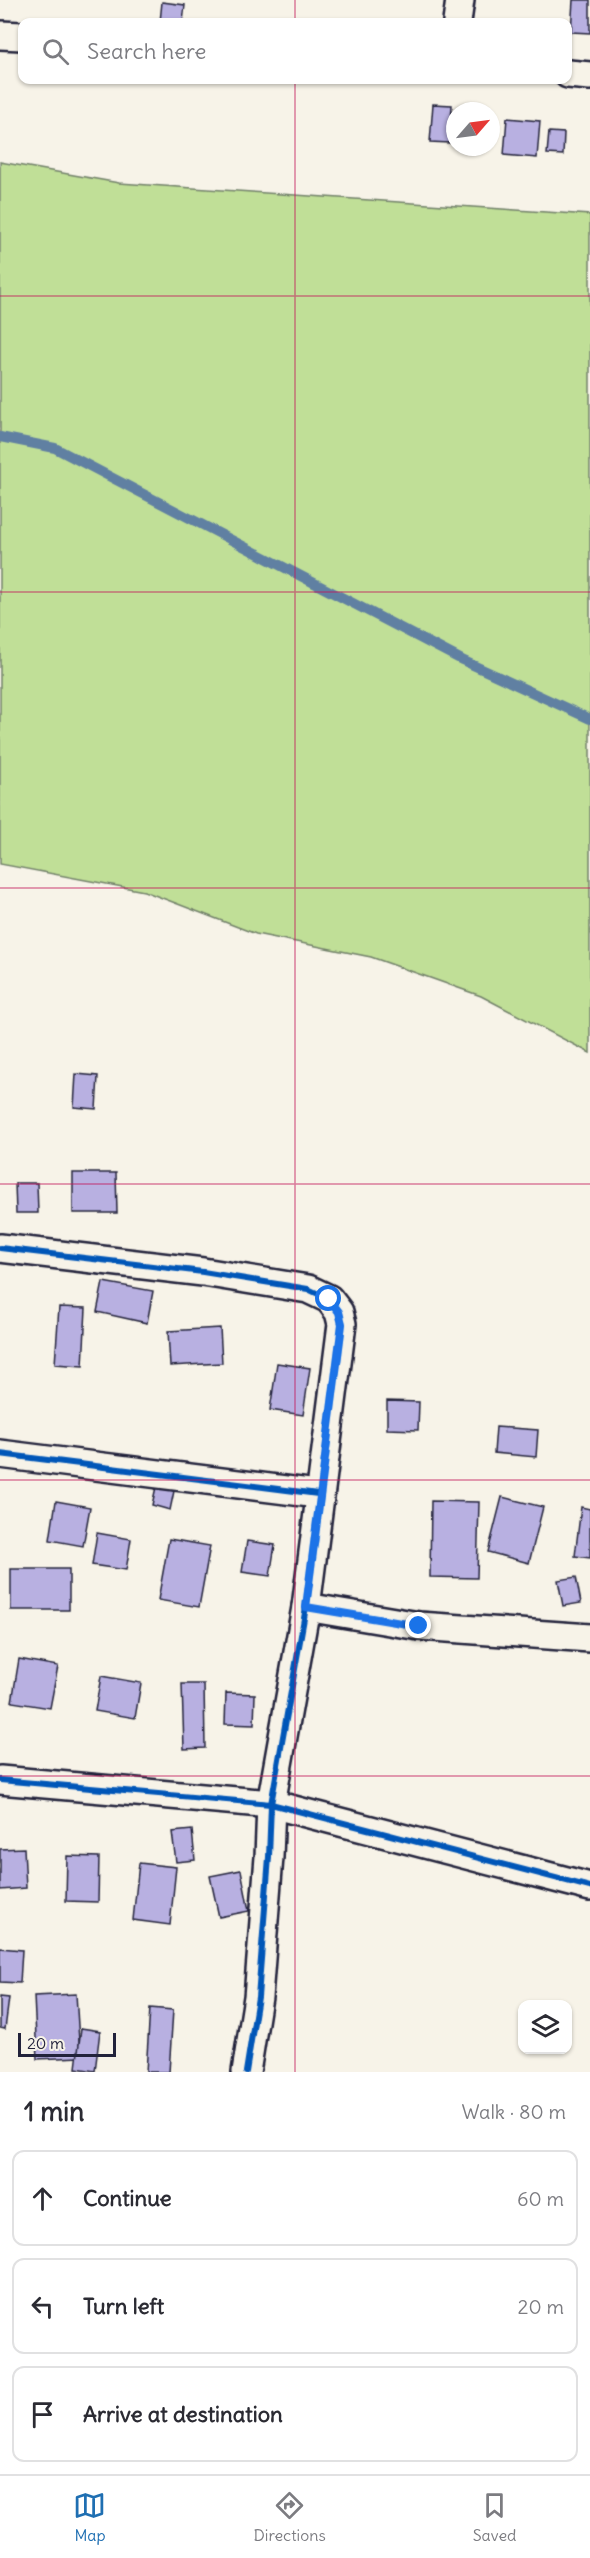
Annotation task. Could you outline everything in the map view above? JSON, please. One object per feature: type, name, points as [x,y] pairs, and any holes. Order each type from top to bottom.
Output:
[{"type":"street","points":[[458,18],[460,0]]},
{"type":"street","points":[[0,35],[18,36]]},
{"type":"street","points":[[572,74],[590,76]]},
{"type":"street","points":[[0,1248],[202,1272],[308,1289],[329,1299],[339,1312],[342,1324],[329,1433],[318,1494],[306,1607],[271,1804],[258,1996],[246,2072]]},
{"type":"street","points":[[0,1454],[318,1494]]},
{"type":"street","points":[[306,1607],[419,1626],[590,1638]]},
{"type":"street","points":[[0,1780],[271,1804],[590,1887]]},
{"type":"green space","points":[[0,162],[119,183],[590,215],[590,1053],[481,996],[371,957],[256,934],[144,891],[0,864]]},
{"type":"building","points":[[573,0],[590,0],[590,33],[572,32]]},
{"type":"building","points":[[162,2],[185,5],[183,18],[160,18]]},
{"type":"building","points":[[433,104],[446,105],[446,143],[430,142]]},
{"type":"building","points":[[507,118],[540,121],[537,158],[504,155]]},
{"type":"building","points":[[549,132],[564,133],[563,155],[547,154]]},
{"type":"building","points":[[76,1074],[98,1076],[96,1109],[74,1107]]},
{"type":"building","points":[[73,1173],[116,1173],[117,1213],[73,1213]]},
{"type":"building","points":[[15,1183],[37,1183],[38,1213],[16,1213]]},
{"type":"building","points":[[103,1282],[153,1291],[147,1323],[97,1312]]},
{"type":"building","points":[[59,1307],[86,1308],[83,1366],[55,1364]]},
{"type":"building","points":[[220,1328],[222,1363],[170,1366],[168,1331]]},
{"type":"building","points":[[277,1363],[310,1368],[303,1415],[270,1410]]},
{"type":"building","points":[[387,1401],[419,1402],[418,1430],[387,1429]]},
{"type":"building","points":[[496,1427],[538,1430],[536,1457],[494,1453]]},
{"type":"building","points":[[156,1487],[174,1491],[170,1510],[152,1505]]},
{"type":"building","points":[[502,1497],[543,1507],[529,1563],[488,1552]]},
{"type":"building","points":[[56,1501],[90,1507],[83,1546],[50,1540]]},
{"type":"building","points":[[431,1501],[479,1502],[477,1578],[430,1577]]},
{"type":"building","points":[[581,1507],[590,1509],[590,1558],[575,1556]]},
{"type":"building","points":[[97,1533],[131,1539],[126,1570],[92,1565]]},
{"type":"building","points":[[169,1539],[210,1546],[199,1607],[158,1600]]},
{"type":"building","points":[[247,1541],[275,1545],[270,1576],[242,1572]]},
{"type":"building","points":[[11,1569],[69,1569],[69,1610],[11,1610]]},
{"type":"building","points":[[576,1577],[581,1603],[563,1606],[558,1580]]},
{"type":"building","points":[[19,1659],[58,1666],[50,1708],[12,1702]]},
{"type":"building","points":[[101,1676],[141,1683],[135,1718],[95,1711]]},
{"type":"building","points":[[182,1684],[204,1684],[205,1748],[184,1749]]},
{"type":"building","points":[[226,1693],[255,1694],[254,1725],[225,1724]]},
{"type":"building","points":[[192,1830],[195,1860],[176,1862],[172,1832]]},
{"type":"building","points":[[24,1848],[26,1888],[0,1890],[0,1849]]},
{"type":"building","points":[[67,1856],[99,1857],[98,1902],[66,1901]]},
{"type":"building","points":[[139,1863],[176,1867],[170,1925],[133,1920]]},
{"type":"building","points":[[241,1870],[249,1911],[219,1917],[210,1876]]},
{"type":"building","points":[[0,1948],[22,1950],[20,1983],[0,1982]]},
{"type":"building","points":[[76,1994],[80,2057],[37,2059],[34,1996]]},
{"type":"building","points":[[0,1997],[9,1998],[5,2029],[0,2028]]},
{"type":"building","points":[[150,2008],[173,2010],[169,2072],[146,2072]]},
{"type":"building","points":[[81,2028],[100,2031],[95,2071],[76,2068]]},
{"type":"waterway","points":[[0,437],[55,448],[462,660],[590,719]]},
{"type":"cycle path","points":[[0,1248],[203,1272],[308,1289],[329,1299],[339,1312],[342,1324],[306,1607],[271,1804],[258,1997],[246,2072]]},
{"type":"cycle path","points":[[0,1454],[318,1494]]},
{"type":"cycle path","points":[[0,1780],[271,1804],[590,1887]]},
{"type":"route","points":[[329,1299],[339,1312],[342,1324],[329,1433],[318,1494],[306,1607],[419,1626]]}]
